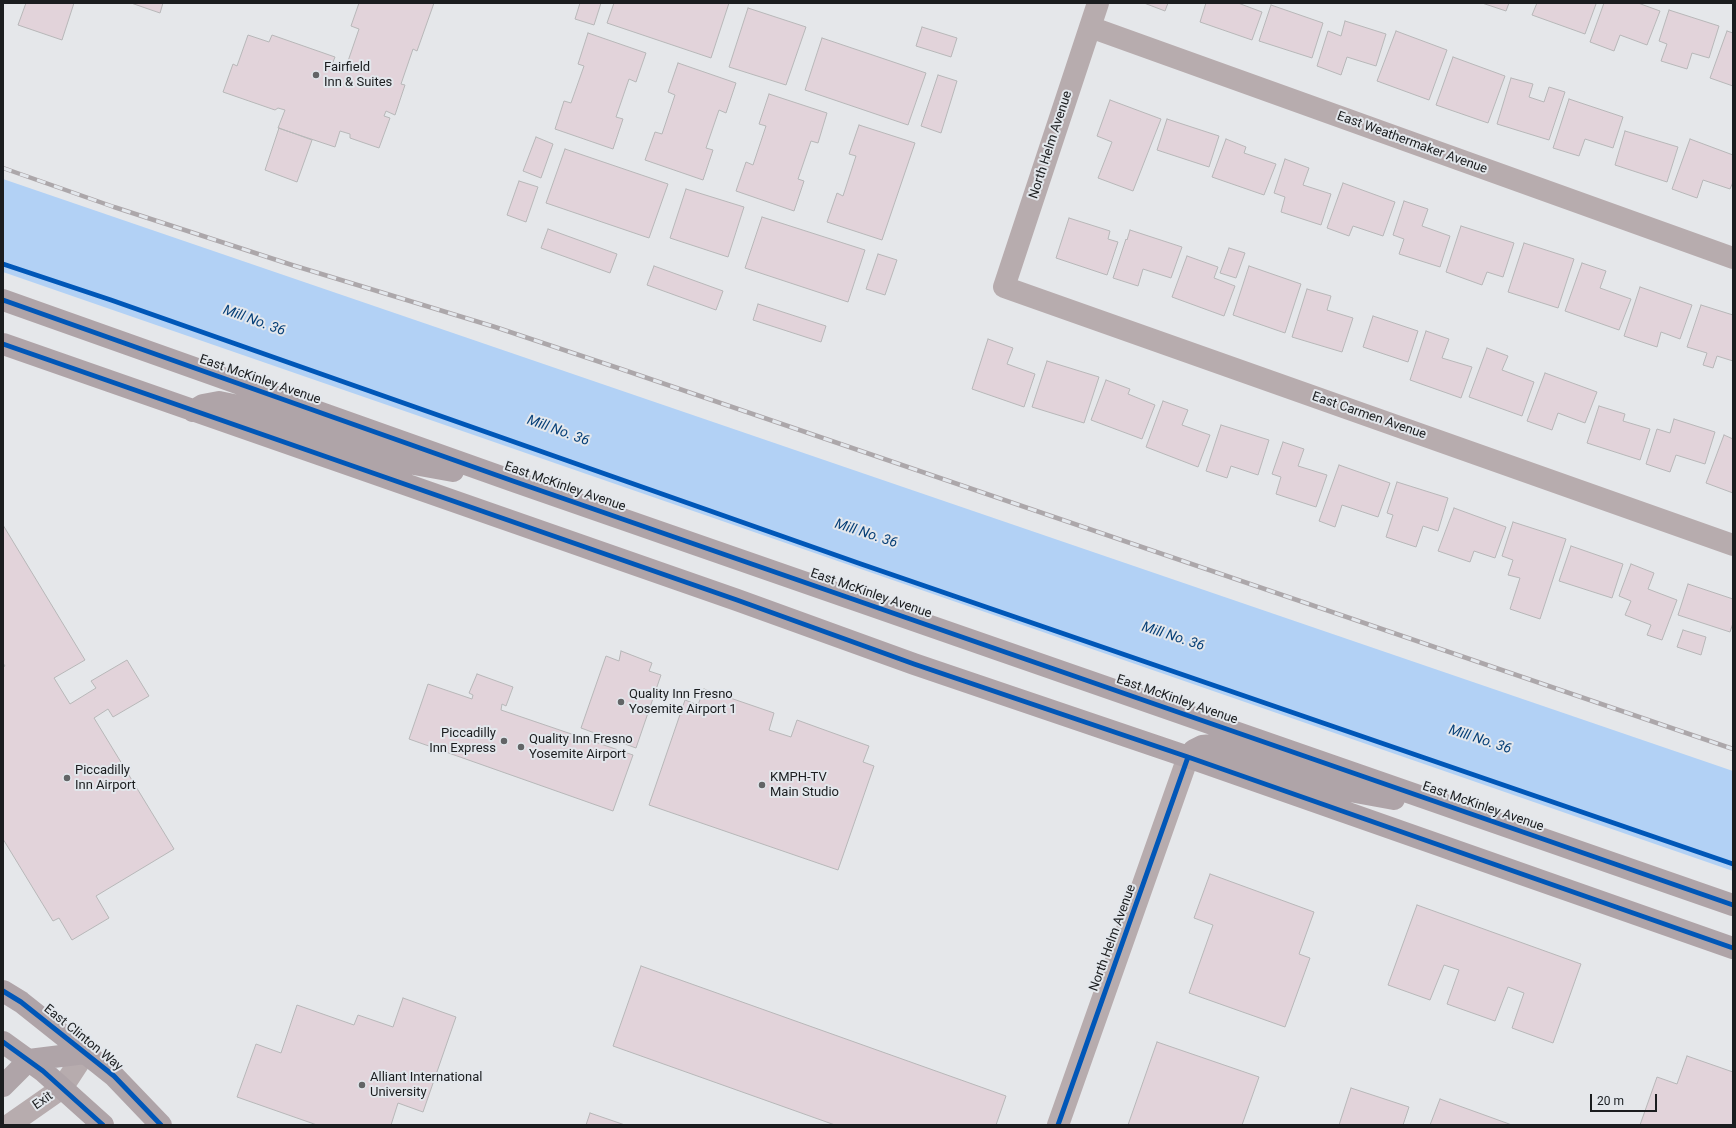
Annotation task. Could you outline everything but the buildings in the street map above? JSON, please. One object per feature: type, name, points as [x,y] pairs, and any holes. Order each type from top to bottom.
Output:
[{"type":"main road","name":"East McKinley Avenue","points":[[3,300],[513,481],[1733,905]]},
{"type":"main road","points":[[3,344],[663,574],[914,664],[1188,757],[1733,948]]},
{"type":"main road","points":[[193,411],[203,405],[219,402],[238,406],[403,462],[513,481]]},
{"type":"main road","points":[[1188,757],[1194,750],[1202,746],[1212,745],[1225,748],[1350,791],[1460,810]]},
{"type":"main road","name":"East Clinton Way","points":[[3,991],[21,1002],[114,1076],[161,1125]]},
{"type":"main road","points":[[3,1042],[29,1060],[103,1125]]},
{"type":"main road","points":[[3,1086],[29,1060],[85,1053]]},
{"type":"street","name":"North Helm Avenue","points":[[1004,287],[1098,3]]},
{"type":"street","name":"East Weathermaker Avenue","points":[[1090,27],[1733,258]]},
{"type":"street","name":"East Carmen Avenue","points":[[1004,287],[1733,545]]},
{"type":"street","name":"North Helm Avenue","points":[[1058,1125],[1188,757]]},
{"type":"street","name":"Exit","points":[[9,1125],[62,1088],[85,1053]]},
{"type":"water","name":"Mill No. 36","points":[[3,179],[1733,771],[1733,871],[3,272]]},
{"type":"railway","points":[[3,168],[114,207],[292,265],[495,327],[621,369],[1733,749]]},
{"type":"cycle path","points":[[3,264],[111,300],[861,564],[1733,864]]},
{"type":"cycle path","points":[[3,300],[513,481],[1733,905]]},
{"type":"cycle path","points":[[3,344],[737,600],[914,664],[1188,757],[1733,948]]},
{"type":"cycle path","points":[[1058,1125],[1188,757]]},
{"type":"cycle path","points":[[3,991],[21,1002],[114,1076],[161,1125]]},
{"type":"cycle path","points":[[3,1042],[43,1071],[103,1125]]},
{"type":"place","name":"Fairfield Inn & Suites","points":[[316,75]]},
{"type":"place","name":"Quality Inn Fresno Yosemite Airport 1","points":[[621,702]]},
{"type":"place","name":"Piccadilly Inn Express","points":[[504,741]]},
{"type":"place","name":"Quality Inn Fresno Yosemite Airport","points":[[521,747]]},
{"type":"place","name":"Piccadilly Inn Airport","points":[[67,778]]},
{"type":"place","name":"KMPH-TV Main Studio","points":[[762,785]]},
{"type":"place","name":"Alliant International University","points":[[362,1085]]}]
